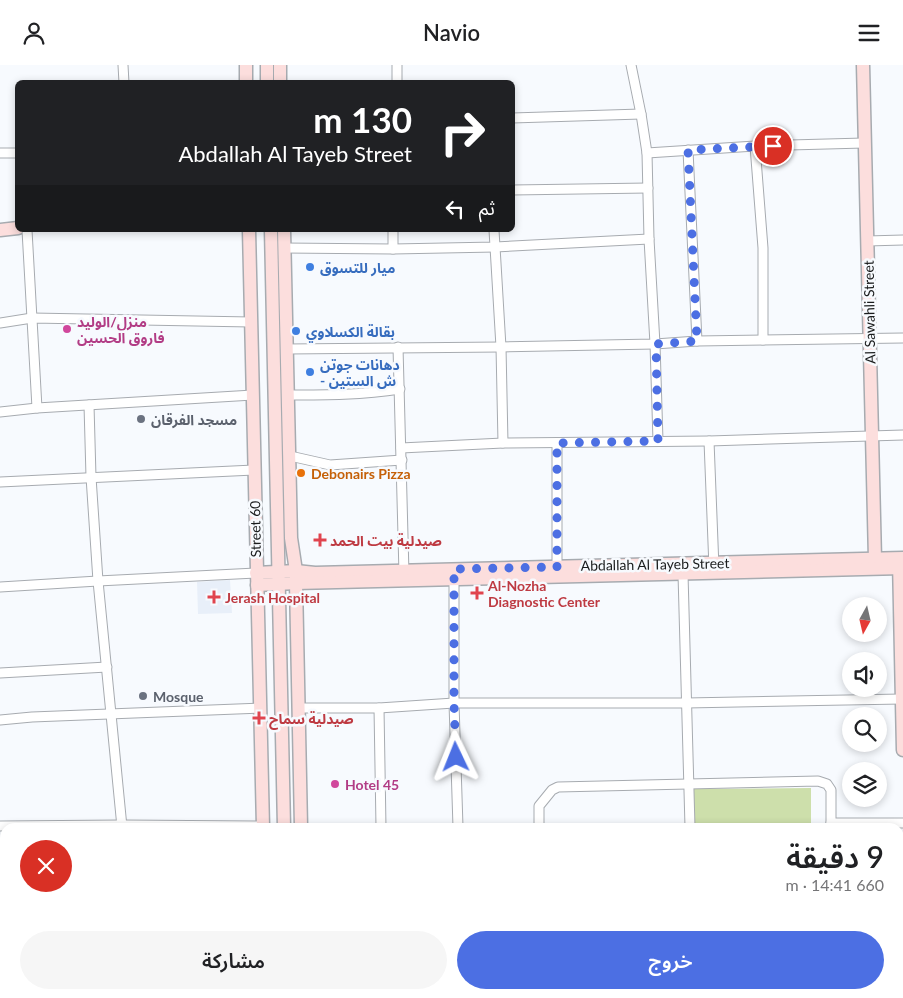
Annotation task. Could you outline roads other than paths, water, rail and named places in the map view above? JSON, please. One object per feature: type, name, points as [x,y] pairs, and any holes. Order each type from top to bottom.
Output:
[{"type":"main road","points":[[246,65],[246,80]]},
{"type":"main road","points":[[267,65],[267,80]]},
{"type":"main road","points":[[280,65],[280,80]]},
{"type":"main road","name":"Al Sawahli Street","points":[[863,65],[875,564]]},
{"type":"main road","points":[[0,230],[15,228]]},
{"type":"main road","name":"Street 60","points":[[249,232],[263,823]]},
{"type":"main road","name":"Street 60","points":[[271,232],[279,297],[279,578],[284,823]]},
{"type":"main road","points":[[284,232],[279,297],[286,349],[291,538],[296,577],[301,823]]},
{"type":"main road","points":[[901,564],[903,750]]},
{"type":"main road","name":"Abdallah Al Tayeb Street","points":[[257,579],[404,576],[557,567],[714,568],[901,564]]},
{"type":"main road","name":"Abdallah Al Tayeb Street","points":[[454,574],[683,574],[714,568]]},
{"type":"main road","points":[[283,777],[300,775]]},
{"type":"street","points":[[123,65],[124,80]]},
{"type":"street","points":[[397,65],[397,80]]},
{"type":"street","points":[[631,65],[647,153],[649,239],[656,344],[658,441]]},
{"type":"street","points":[[515,118],[641,114]]},
{"type":"street","points":[[647,153],[755,146],[864,143]]},
{"type":"street","points":[[755,146],[763,248],[764,340]]},
{"type":"street","points":[[688,150],[697,341]]},
{"type":"street","points":[[0,153],[15,153]]},
{"type":"street","points":[[515,190],[648,188]]},
{"type":"street","points":[[27,232],[38,408]]},
{"type":"street","points":[[393,232],[393,249]]},
{"type":"street","points":[[494,232],[501,347],[503,443]]},
{"type":"street","points":[[284,247],[393,249],[495,247],[649,239]]},
{"type":"street","points":[[867,241],[903,240]]},
{"type":"street","points":[[0,323],[32,318],[251,323]]},
{"type":"street","points":[[286,349],[501,347],[656,344],[697,341],[903,338]]},
{"type":"street","points":[[398,347],[404,576]]},
{"type":"street","points":[[288,395],[341,395],[400,389]]},
{"type":"street","points":[[0,412],[252,395]]},
{"type":"street","points":[[89,405],[91,477],[98,581],[122,823]]},
{"type":"street","points":[[401,448],[503,443],[709,441],[903,435]]},
{"type":"street","points":[[709,441],[714,568]]},
{"type":"street","points":[[557,443],[557,567]]},
{"type":"street","points":[[290,456],[330,465],[402,460]]},
{"type":"street","points":[[0,482],[254,470]]},
{"type":"street","points":[[454,574],[454,703],[458,823]]},
{"type":"street","points":[[683,574],[690,823]]},
{"type":"street","points":[[0,587],[98,581],[257,579]]},
{"type":"street","points":[[0,673],[107,667]]},
{"type":"street","points":[[299,708],[378,708],[454,703],[686,703],[902,699]]},
{"type":"street","points":[[0,720],[32,717],[260,708]]},
{"type":"street","points":[[378,708],[381,823]]},
{"type":"street","points":[[539,823],[539,806],[552,790],[558,787],[818,781],[827,784],[831,790],[831,823]]},
{"type":"place","name":"ميار للتسوق","points":[[310,267]]},
{"type":"place","name":"منزل/الوليد فاروق الحسين","points":[[67,329]]},
{"type":"place","name":"بقالة الكسلاوي","points":[[296,331]]},
{"type":"place","name":"دهانات جوتن - ش الستين","points":[[310,372]]},
{"type":"place","name":"مسجد الفرقان","points":[[141,419]]},
{"type":"place","name":"Debonairs Pizza","points":[[301,473]]},
{"type":"place","name":"صيدلية بيت الحمد","points":[[320,540]]},
{"type":"place","name":"Al-Nozha Diagnostic Center","points":[[477,593]]},
{"type":"place","name":"Jerash Hospital","points":[[214,597]]},
{"type":"place","name":"Mosque","points":[[143,696]]},
{"type":"place","name":"صيدلية سماح","points":[[259,718]]},
{"type":"place","name":"Hotel 45","points":[[335,784]]}]
